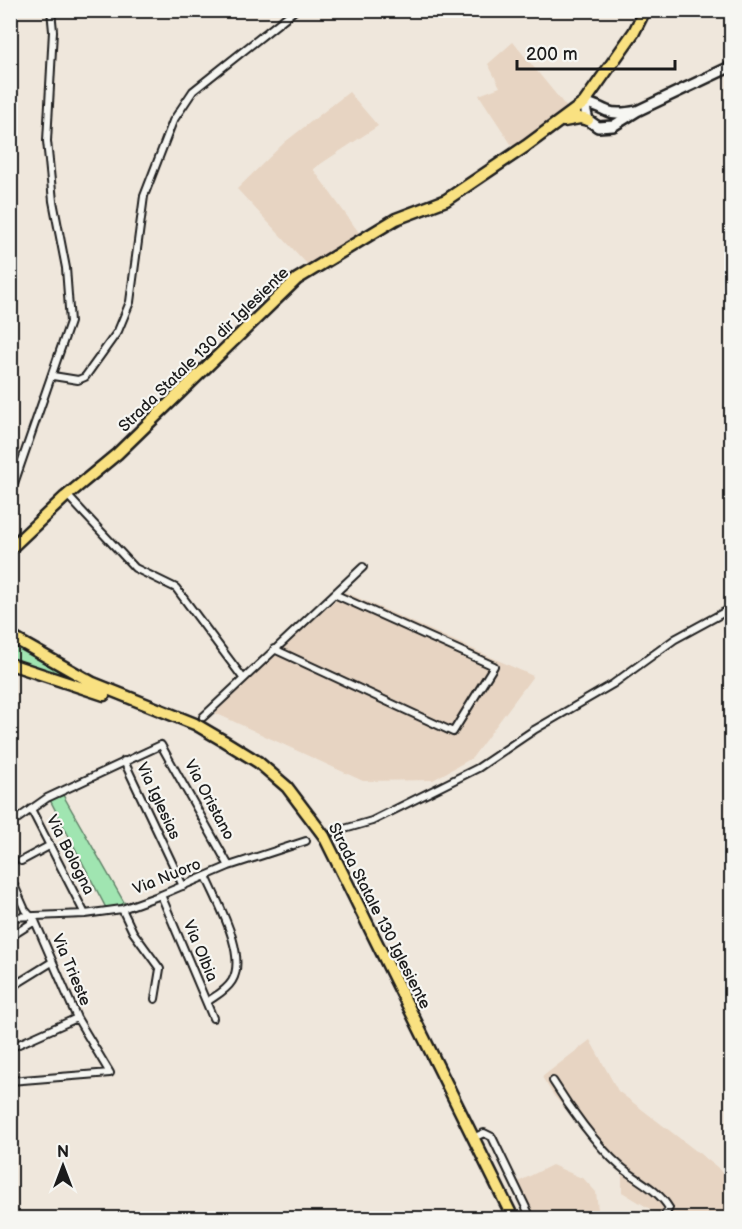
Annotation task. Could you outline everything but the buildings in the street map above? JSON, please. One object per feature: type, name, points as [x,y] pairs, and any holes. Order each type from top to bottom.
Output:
[{"type":"main road","name":"Strada Statale 130 dir Iglesiente","points":[[10,549],[67,495],[117,454],[297,279],[396,219],[446,200],[584,104],[634,32],[645,10]]},
{"type":"main road","points":[[595,89],[597,104]]},
{"type":"main road","points":[[561,122],[580,118],[588,120]]},
{"type":"main road","name":"Strada Statale 130 Iglesiente","points":[[10,636],[93,683],[195,724],[258,762],[287,787],[324,836],[513,1218]]},
{"type":"main road","name":"Strada Statale 130 Iglesiente","points":[[10,664],[94,691],[192,729],[271,781],[300,812],[353,905],[507,1218]]},
{"type":"street","points":[[10,495],[70,322],[66,268],[53,201],[47,141],[53,31],[51,10]]},
{"type":"street","points":[[53,376],[78,380],[85,376],[118,331],[130,302],[144,196],[173,121],[193,91],[295,10]]},
{"type":"street","points":[[637,111],[622,113],[606,111],[597,104],[584,104],[588,120],[597,127],[613,126],[637,111],[732,66]]},
{"type":"street","points":[[67,495],[135,567],[176,588],[243,678]]},
{"type":"street","points":[[203,717],[363,567]]},
{"type":"street","points":[[274,649],[453,732],[494,666],[334,594]]},
{"type":"street","points":[[334,832],[372,820],[478,768],[534,730],[613,684],[675,639],[732,608]]},
{"type":"street","name":"Via Oristano","points":[[124,761],[158,745],[165,747],[229,866]]},
{"type":"street","points":[[10,824],[46,798],[124,761]]},
{"type":"street","name":"Via Iglesias","points":[[124,761],[183,886]]},
{"type":"street","name":"Via Bologna","points":[[31,809],[85,914]]},
{"type":"street","name":"Via Nuoro","points":[[10,917],[34,919],[122,909],[229,866],[306,841]]},
{"type":"street","points":[[21,861],[49,846]]},
{"type":"street","name":"Via Trieste","points":[[10,876],[25,910],[34,919],[77,1018],[110,1073],[10,1081]]},
{"type":"street","points":[[206,876],[234,943],[237,962],[234,979],[228,987],[207,1002]]},
{"type":"street","name":"Via Olbia","points":[[160,895],[213,1018]]},
{"type":"street","points":[[122,909],[133,932],[160,969],[155,999]]},
{"type":"street","points":[[10,938],[34,919]]},
{"type":"street","points":[[10,988],[52,962]]},
{"type":"street","points":[[10,1048],[77,1018]]},
{"type":"street","points":[[553,1081],[568,1105],[618,1165],[664,1198],[669,1208],[663,1218]]},
{"type":"street","points":[[473,1138],[484,1133],[492,1137],[531,1218]]},
{"type":"shaded area","points":[[513,42],[568,109],[513,147],[479,95],[500,87],[488,64]]},
{"type":"shaded area","points":[[349,92],[378,126],[313,169],[360,234],[308,265],[237,189],[285,142]]},
{"type":"shaded area","points":[[345,592],[533,676],[472,758],[433,780],[363,781],[215,713],[272,656]]},
{"type":"shaded area","points":[[590,1040],[618,1091],[717,1167],[731,1184],[731,1213],[728,1218],[665,1218],[622,1192],[622,1171],[554,1096],[542,1077]]},
{"type":"shaded area","points":[[552,1165],[584,1179],[596,1192],[599,1218],[531,1218],[516,1183]]},
{"type":"green space","points":[[10,638],[90,686],[11,661]]},
{"type":"green space","points":[[63,795],[125,904],[106,908],[50,800]]}]
